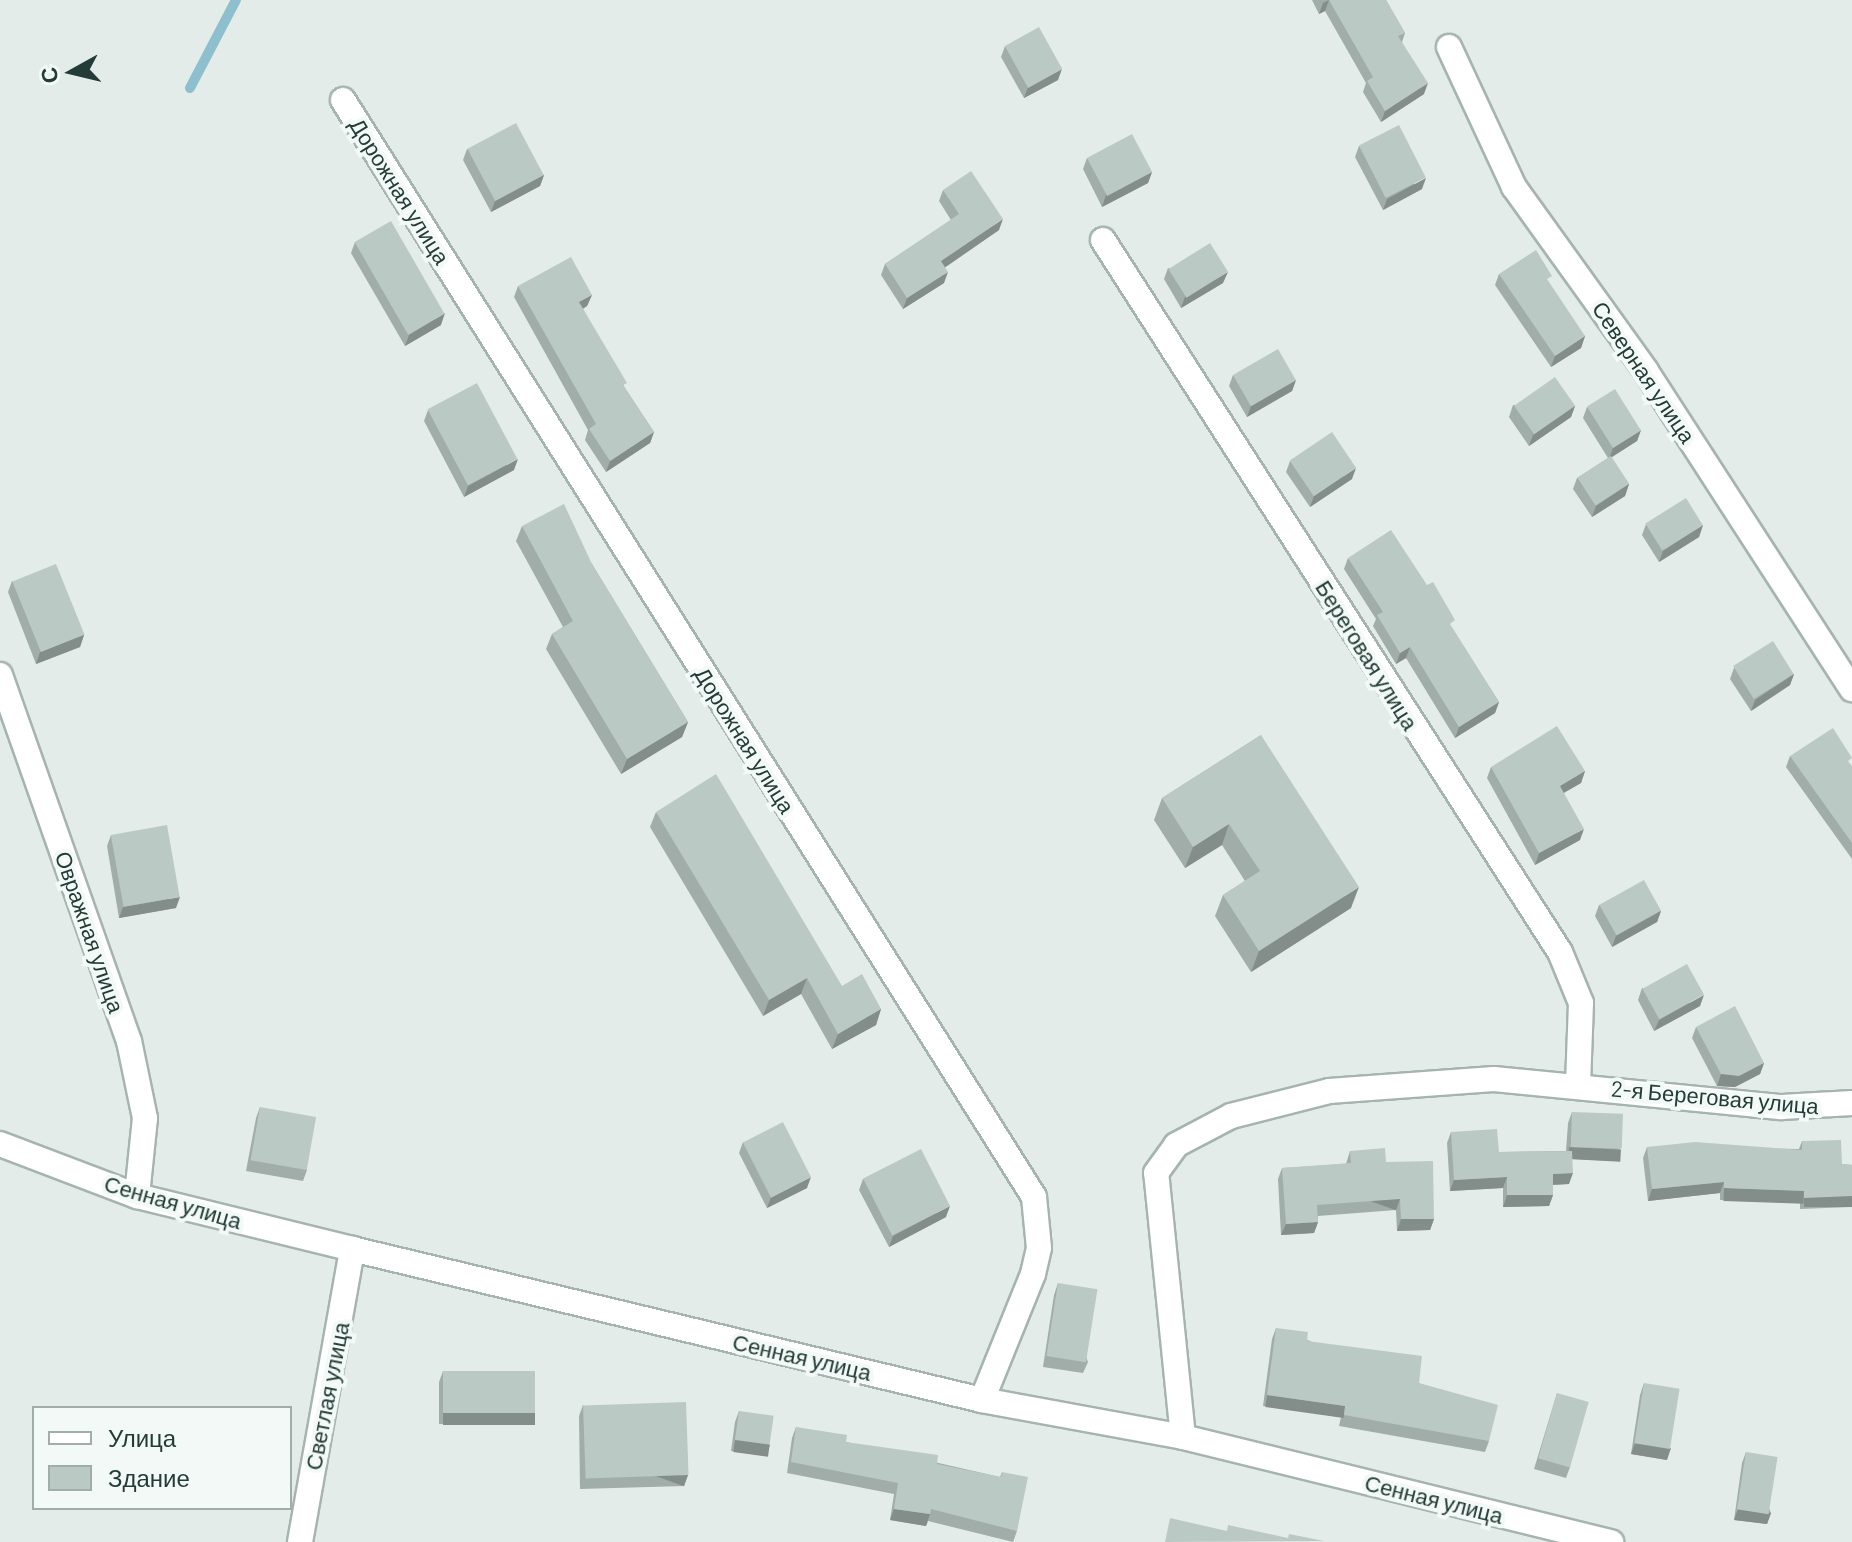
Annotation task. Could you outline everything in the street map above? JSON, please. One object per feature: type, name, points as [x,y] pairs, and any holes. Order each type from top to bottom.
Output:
[{"type":"street","name":"Северная улица","points":[[1449,47],[1514,187],[1646,371],[1852,689]]},
{"type":"street","name":"Дорожная улица","points":[[343,100],[1034,1197],[1039,1248],[1033,1274],[982,1400]]},
{"type":"street","name":"Береговая улица","points":[[1103,240],[1560,952],[1581,1003],[1578,1085]]},
{"type":"street","name":"Овражная улица","points":[[0,675],[129,1041],[145,1118],[137,1196]]},
{"type":"street","name":"2-я Береговая улица","points":[[1183,1437],[1156,1173],[1176,1145],[1266,1104],[1329,1091],[1423,1081],[1578,1085],[1782,1107],[1852,1103]]},
{"type":"street","name":"Сенная улица","points":[[0,1144],[137,1196],[982,1400],[1183,1437],[1578,1538],[1611,1542]]},
{"type":"street","name":"Светлая улица","points":[[300,1542],[352,1249]]},
{"type":"building","points":[[1329,0],[1386,0],[1405,33],[1398,36],[1428,83],[1385,111],[1367,81],[1373,77]]},
{"type":"building","points":[[1039,27],[1062,69],[1028,88],[1005,46]]},
{"type":"building","points":[[516,123],[544,175],[495,201],[467,149]]},
{"type":"building","points":[[1399,125],[1426,178],[1386,198],[1359,145]]},
{"type":"building","points":[[1132,134],[1152,172],[1107,196],[1087,158]]},
{"type":"building","points":[[971,171],[1003,219],[941,261],[948,272],[907,298],[885,264],[959,214],[943,190]]},
{"type":"building","points":[[391,221],[444,314],[408,335],[355,242]]},
{"type":"building","points":[[1210,243],[1228,272],[1186,298],[1168,269]]},
{"type":"building","points":[[1536,250],[1552,276],[1547,279],[1585,336],[1555,356],[1499,274]]},
{"type":"building","points":[[571,257],[592,295],[579,302],[627,383],[623,385],[654,432],[610,461],[589,429],[596,424],[518,286]]},
{"type":"building","points":[[1278,349],[1296,380],[1251,406],[1233,375]]},
{"type":"building","points":[[1555,377],[1575,406],[1534,434],[1514,406]]},
{"type":"building","points":[[477,383],[517,459],[468,485],[428,409]]},
{"type":"building","points":[[1615,389],[1641,431],[1613,448],[1587,406]]},
{"type":"building","points":[[1332,432],[1356,468],[1314,496],[1290,461]]},
{"type":"building","points":[[1611,456],[1629,484],[1595,505],[1577,478]]},
{"type":"building","points":[[1686,498],[1703,525],[1662,551],[1645,523]]},
{"type":"building","points":[[564,504],[592,564],[688,722],[627,759],[552,634],[573,621],[522,526]]},
{"type":"building","points":[[1391,530],[1427,585],[1433,582],[1455,620],[1450,624],[1499,702],[1459,727],[1410,647],[1400,653],[1377,615],[1383,612],[1348,558]]},
{"type":"building","points":[[56,564],[84,634],[41,652],[12,582]]},
{"type":"building","points":[[1773,641],[1794,674],[1754,699],[1733,666]]},
{"type":"building","points":[[1557,726],[1585,771],[1560,786],[1584,829],[1539,853],[1491,767]]},
{"type":"building","points":[[1833,728],[1852,758],[1848,761],[1852,767],[1852,843],[1790,756]]},
{"type":"building","points":[[1261,735],[1359,887],[1259,951],[1223,895],[1260,871],[1229,824],[1193,847],[1162,798]]},
{"type":"building","points":[[716,774],[842,986],[862,974],[881,1009],[838,1034],[807,978],[769,1000],[656,812]]},
{"type":"building","points":[[167,825],[180,897],[124,907],[111,835]]},
{"type":"building","points":[[1644,880],[1661,911],[1616,935],[1599,905]]},
{"type":"building","points":[[1687,964],[1704,995],[1659,1019],[1642,989]]},
{"type":"building","points":[[1735,1006],[1764,1063],[1739,1076],[1721,1074],[1696,1027]]},
{"type":"building","points":[[260,1107],[316,1117],[307,1170],[251,1160]]},
{"type":"building","points":[[1572,1112],[1623,1114],[1622,1149],[1571,1147]]},
{"type":"building","points":[[783,1122],[811,1177],[771,1198],[743,1142]]},
{"type":"building","points":[[1497,1129],[1499,1152],[1572,1151],[1573,1173],[1553,1174],[1553,1195],[1507,1195],[1507,1177],[1454,1180],[1451,1132]]},
{"type":"building","points":[[1841,1140],[1842,1164],[1852,1165],[1852,1196],[1804,1198],[1804,1191],[1724,1188],[1724,1182],[1652,1189],[1647,1147],[1695,1142],[1802,1150],[1802,1141]]},
{"type":"building","points":[[1385,1148],[1386,1162],[1433,1161],[1434,1219],[1401,1219],[1400,1199],[1317,1205],[1318,1222],[1286,1224],[1282,1168],[1351,1163],[1350,1151]]},
{"type":"building","points":[[921,1149],[950,1206],[892,1236],[863,1179]]},
{"type":"building","points":[[1058,1283],[1098,1289],[1086,1362],[1046,1356]]},
{"type":"building","points":[[1276,1328],[1308,1332],[1307,1341],[1422,1356],[1419,1383],[1498,1405],[1489,1441],[1344,1415],[1345,1406],[1267,1395]]},
{"type":"building","points":[[443,1371],[535,1371],[535,1413],[443,1413]]},
{"type":"building","points":[[1644,1383],[1680,1389],[1670,1449],[1634,1443]]},
{"type":"building","points":[[1557,1393],[1589,1402],[1570,1467],[1538,1458]]},
{"type":"building","points":[[686,1402],[689,1475],[586,1479],[583,1406]]},
{"type":"building","points":[[739,1411],[774,1416],[770,1445],[735,1440]]},
{"type":"building","points":[[796,1427],[847,1435],[846,1442],[938,1455],[937,1464],[1001,1477],[1002,1472],[1028,1477],[1017,1531],[931,1509],[930,1514],[894,1509],[898,1483],[791,1462]]},
{"type":"building","points":[[1746,1452],[1778,1457],[1769,1514],[1737,1509]]},
{"type":"building","points":[[1170,1518],[1227,1531],[1228,1525],[1288,1538],[1289,1534],[1324,1541],[1165,1542]]},
{"type":"waterway","points":[[190,88],[236,0]]}]
